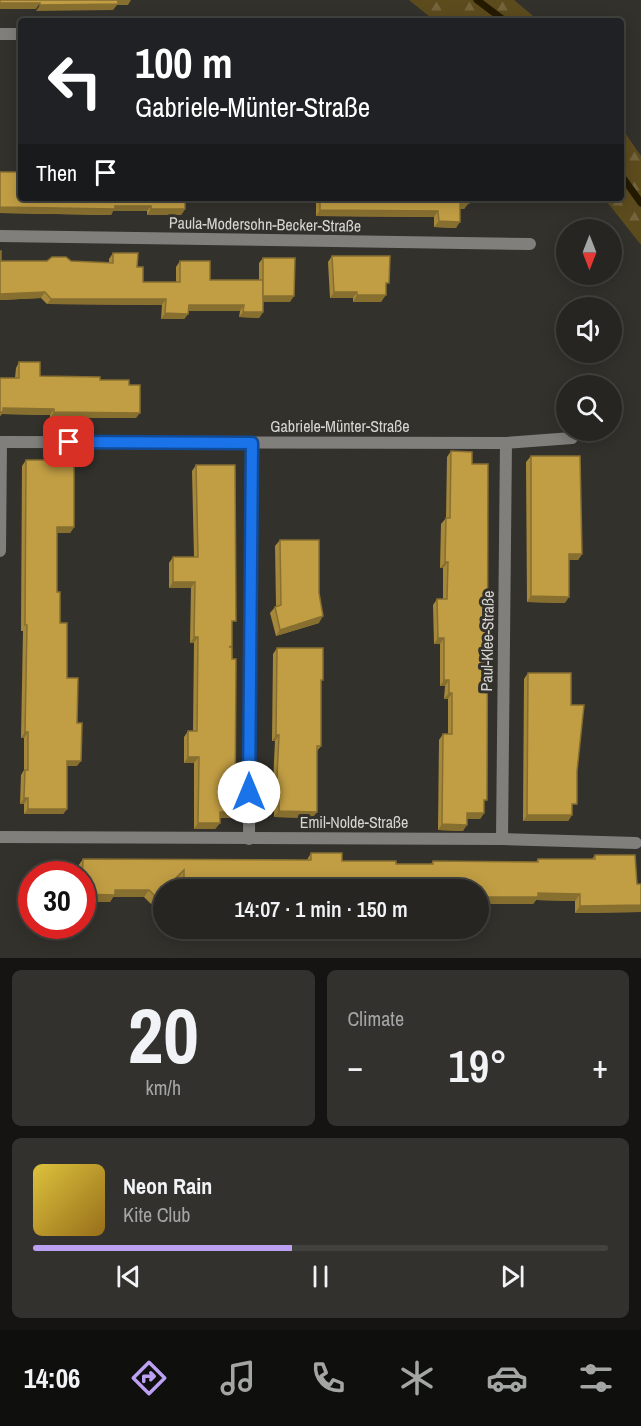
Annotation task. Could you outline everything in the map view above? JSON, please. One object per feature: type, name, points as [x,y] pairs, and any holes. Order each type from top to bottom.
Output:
[{"type":"street","points":[[0,34],[18,34]]},
{"type":"street","name":"Paula-Modersohn-Becker-Straße","points":[[0,236],[530,244]]},
{"type":"street","name":"Gabriele-Münter-Straße","points":[[0,442],[506,443],[556,439]]},
{"type":"street","points":[[0,442],[0,551]]},
{"type":"street","points":[[249,839],[252,443]]},
{"type":"street","name":"Paul-Klee-Straße","points":[[502,839],[506,443]]},
{"type":"street","name":"Emil-Nolde-Straße","points":[[0,837],[502,839],[636,843]]},
{"type":"green space","points":[[409,0],[514,0],[535,18],[431,18]]},
{"type":"green space","points":[[624,131],[641,156],[641,245],[606,201],[624,201]]},
{"type":"building","points":[[0,0],[118,0],[118,4],[40,5],[40,3],[0,3]]},
{"type":"building","points":[[0,172],[18,172],[18,201],[185,201],[185,209],[151,209],[151,206],[115,206],[115,209],[0,207]]},
{"type":"building","points":[[320,201],[469,201],[469,203],[460,203],[460,222],[439,221],[438,211],[320,210]]},
{"type":"building","points":[[0,251],[1,261],[47,261],[52,257],[66,257],[71,261],[113,263],[113,253],[138,253],[137,267],[143,267],[143,282],[180,282],[180,261],[210,261],[210,280],[263,280],[263,312],[243,312],[244,305],[189,305],[188,314],[165,313],[166,299],[51,299],[45,292],[0,294]]},
{"type":"building","points":[[332,256],[390,256],[386,295],[334,292]]},
{"type":"building","points":[[263,258],[295,258],[294,296],[263,296]]},
{"type":"building","points":[[19,362],[40,362],[40,376],[129,380],[129,385],[140,385],[140,413],[54,412],[54,409],[3,408],[3,412],[0,412],[0,378],[19,378]]},
{"type":"building","points":[[55,449],[74,449],[74,527],[57,527],[57,592],[60,592],[60,623],[67,623],[67,678],[78,678],[77,723],[82,723],[81,761],[67,761],[67,809],[28,809],[28,798],[24,798],[25,770],[28,770],[28,732],[25,732],[26,460],[55,460]]},
{"type":"building","points":[[451,451],[472,452],[472,464],[488,464],[487,800],[484,800],[484,813],[467,813],[467,825],[442,824],[443,734],[452,734],[452,693],[449,693],[449,680],[444,680],[444,638],[438,638],[437,599],[447,599],[446,518],[450,518]]},
{"type":"building","points":[[531,456],[580,456],[582,554],[569,554],[569,597],[531,596]]},
{"type":"building","points":[[196,465],[235,465],[236,621],[232,621],[232,646],[229,647],[232,647],[232,659],[236,659],[235,812],[220,812],[220,823],[198,823],[199,757],[188,757],[188,731],[197,731],[198,637],[194,637],[195,582],[173,582],[173,557],[198,557]]},
{"type":"building","points":[[280,540],[319,540],[319,593],[323,616],[280,630],[275,607],[281,605]]},
{"type":"building","points":[[277,648],[323,648],[321,746],[317,746],[317,812],[279,811],[279,798],[276,798],[279,735],[276,735]]},
{"type":"building","points":[[528,673],[571,673],[571,705],[584,705],[577,771],[577,804],[572,804],[572,815],[527,815]]},
{"type":"building","points":[[311,853],[342,853],[342,861],[396,861],[396,864],[433,864],[433,861],[538,862],[538,859],[595,859],[595,855],[635,855],[637,884],[641,884],[641,905],[580,906],[580,894],[538,893],[538,897],[489,897],[489,879],[184,879],[184,870],[175,879],[153,879],[153,894],[149,890],[115,890],[115,895],[96,894],[96,861],[83,861],[83,859],[311,860]]},
{"type":"waterway","points":[[477,0],[501,18]]},
{"type":"waterway","points":[[624,179],[641,203]]},
{"type":"route","points":[[69,442],[252,443],[249,792]]}]
